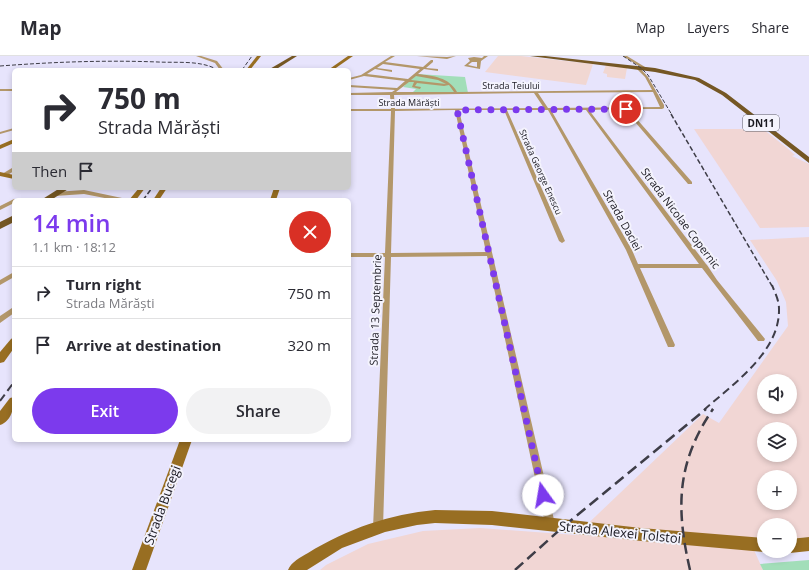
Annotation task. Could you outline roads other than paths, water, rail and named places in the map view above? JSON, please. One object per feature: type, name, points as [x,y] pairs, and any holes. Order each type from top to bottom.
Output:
[{"type":"main road","points":[[275,68],[295,56]]},
{"type":"main road","name":"DN11","points":[[532,56],[642,68],[680,74],[711,86],[728,96],[809,161]]},
{"type":"main road","points":[[47,198],[56,191]]},
{"type":"main road","points":[[0,226],[12,219]]},
{"type":"street","points":[[198,56],[216,62],[220,68]]},
{"type":"street","points":[[250,68],[259,56]]},
{"type":"street","points":[[333,68],[351,56]]},
{"type":"street","points":[[351,79],[363,75],[393,56]]},
{"type":"street","points":[[421,56],[447,58],[454,56]]},
{"type":"street","points":[[480,60],[479,68],[466,66],[471,61],[469,59],[472,58],[480,60],[486,56]]},
{"type":"street","points":[[625,56],[642,68],[654,90]]},
{"type":"street","points":[[392,94],[432,61]]},
{"type":"street","points":[[382,62],[437,70]]},
{"type":"street","points":[[374,68],[391,71]]},
{"type":"street","points":[[363,75],[426,84],[450,84]]},
{"type":"street","points":[[415,75],[440,79],[450,84],[456,93]]},
{"type":"street","points":[[416,82],[413,86],[420,88]]},
{"type":"street","points":[[351,86],[398,89]]},
{"type":"street","points":[[0,90],[12,90]]},
{"type":"street","name":"Strada Teiului","points":[[351,94],[536,93],[654,90]]},
{"type":"street","name":"Strada Mărăști","points":[[351,110],[662,108],[662,105],[654,90]]},
{"type":"street","name":"Strada Daciei","points":[[536,93],[548,109],[629,250],[671,345]]},
{"type":"street","name":"Strada 13 Septembrie","points":[[378,528],[393,110],[392,94]]},
{"type":"street","name":"Strada George Enescu","points":[[505,109],[562,241]]},
{"type":"street","name":"Strada Nicolae Copernic","points":[[587,109],[761,339]]},
{"type":"street","points":[[626,109],[690,183]]},
{"type":"street","points":[[457,110],[550,524]]},
{"type":"street","points":[[0,134],[12,130]]},
{"type":"street","points":[[0,146],[12,141]]},
{"type":"street","points":[[2,174],[12,170]]},
{"type":"street","points":[[2,174],[12,176]]},
{"type":"street","points":[[56,191],[81,190],[114,198]]},
{"type":"street","points":[[134,198],[140,190]]},
{"type":"street","points":[[0,208],[12,202]]},
{"type":"street","points":[[351,255],[489,254]]},
{"type":"street","points":[[636,266],[705,266]]},
{"type":"street","points":[[0,283],[12,275]]},
{"type":"street","points":[[0,320],[12,311]]},
{"type":"street","points":[[0,359],[12,344]]},
{"type":"street","points":[[0,420],[12,403]]},
{"type":"street","name":"Strada Bucegi","points":[[139,570],[185,442]]},
{"type":"street","name":"Strada Alexei Tolstoi","points":[[295,570],[326,550],[352,537],[378,528],[416,518],[461,516],[550,524],[683,540],[757,545]]},
{"type":"street","points":[[797,545],[809,544]]},
{"type":"railway","points":[[243,68],[252,56]]},
{"type":"railway","points":[[623,56],[641,68],[648,75],[672,115]]},
{"type":"railway","points":[[0,66],[40,63],[138,61],[197,63],[213,68]]},
{"type":"railway","points":[[671,114],[772,286]]},
{"type":"railway","points":[[144,198],[150,190]]},
{"type":"railway","points":[[704,410],[753,366],[772,339],[777,325],[779,309],[778,300],[772,285]]},
{"type":"railway","points":[[0,401],[12,385]]},
{"type":"railway","points":[[515,570],[564,526],[706,409]]},
{"type":"railway","points":[[690,570],[682,527],[682,487],[692,448],[713,409],[712,410]]}]
